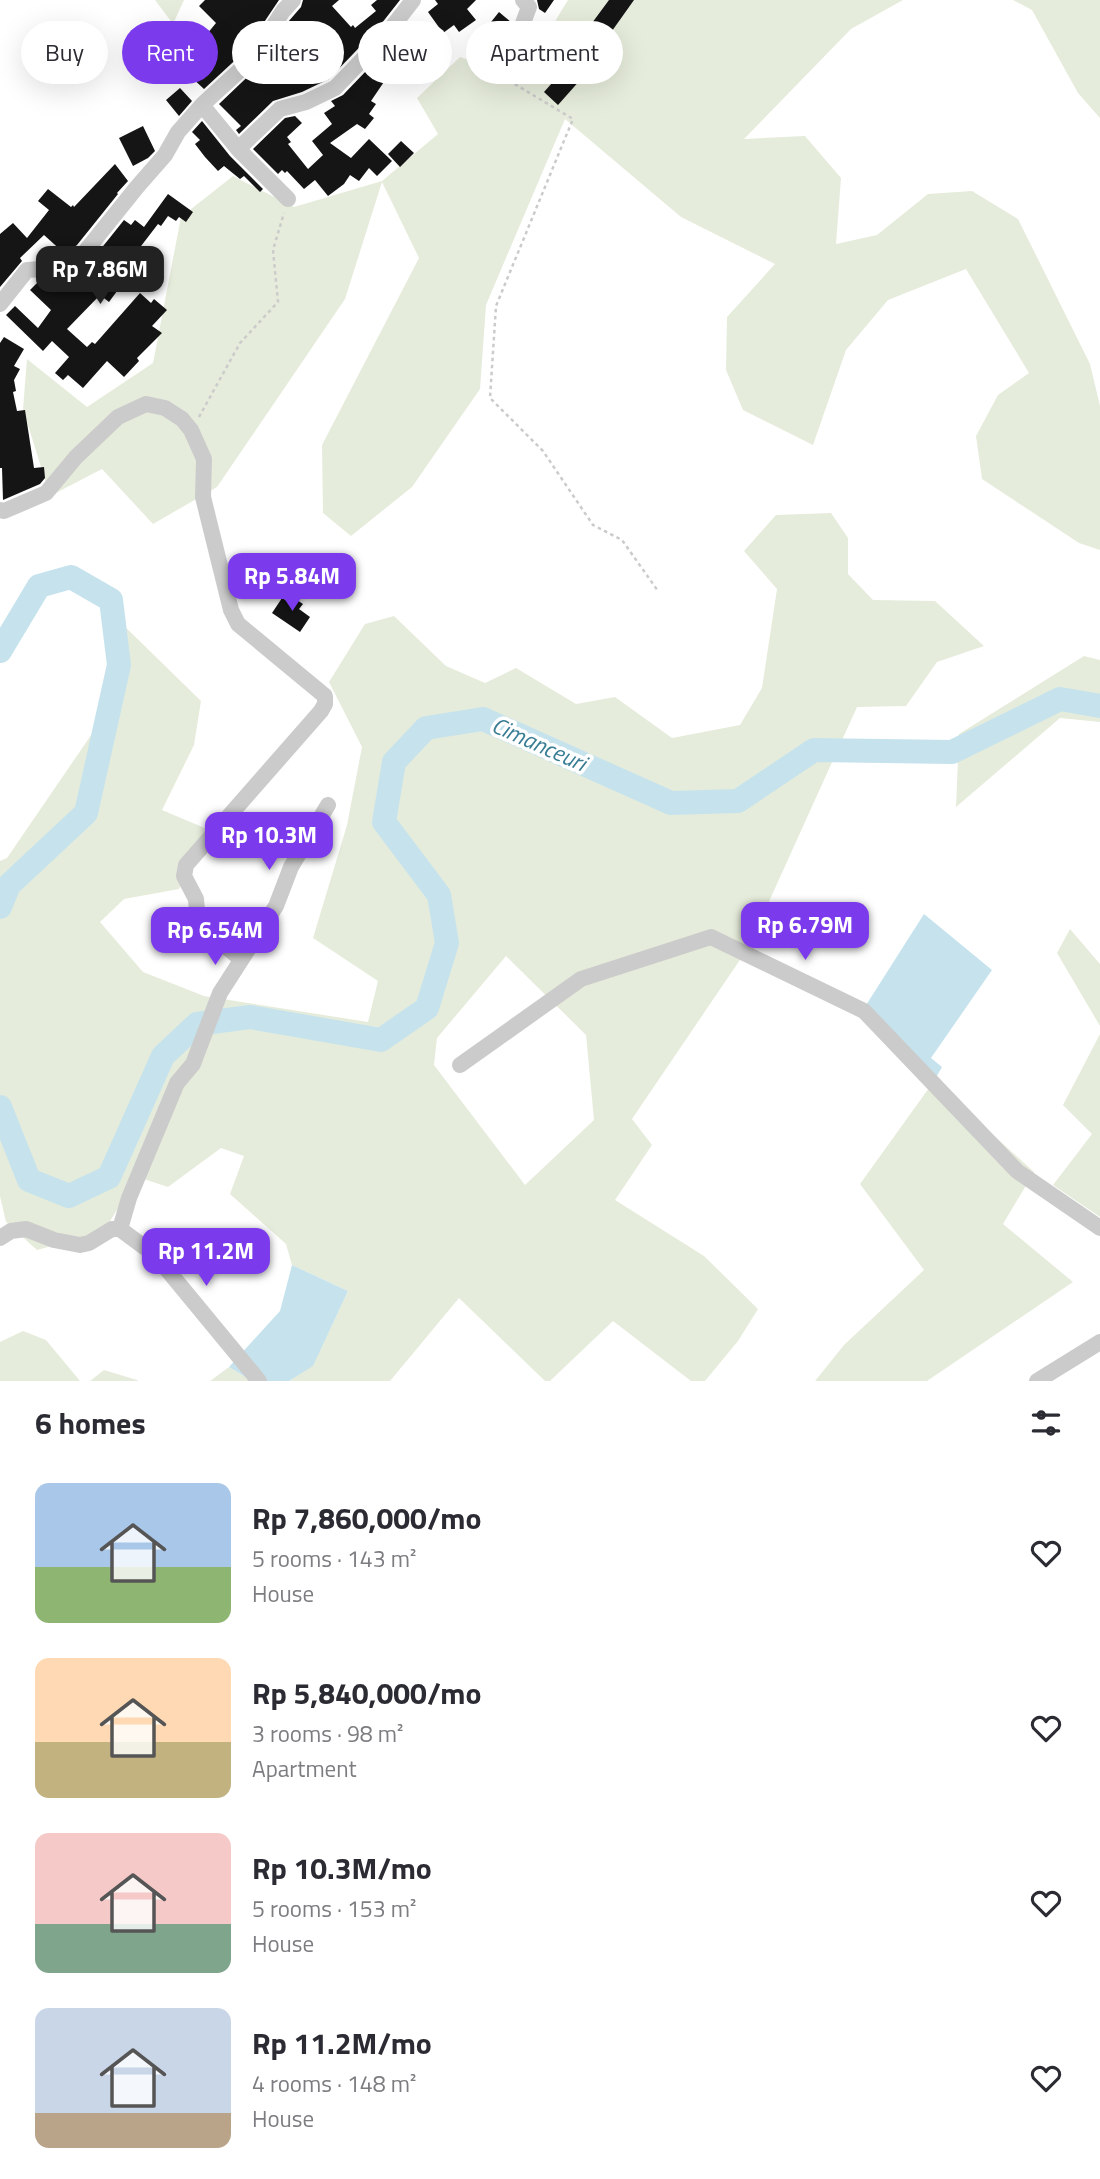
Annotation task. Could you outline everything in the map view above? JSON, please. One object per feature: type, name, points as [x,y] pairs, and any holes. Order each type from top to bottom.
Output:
[{"type":"street","points":[[0,304],[27,270],[57,268],[69,264],[84,253],[165,155],[178,132],[202,105],[252,59],[293,0]]},
{"type":"street","points":[[238,149],[280,109],[306,102],[335,88],[386,35],[413,0]]},
{"type":"street","points":[[523,0],[529,7],[524,21]]},
{"type":"street","points":[[202,105],[238,149],[288,199]]},
{"type":"street","points":[[0,510],[4,511],[46,493],[76,457],[118,417],[146,404],[165,408],[182,419],[191,430],[204,459],[203,497],[231,610],[238,624],[325,696],[321,711],[186,865],[184,876],[196,899],[198,923],[241,959]]},
{"type":"street","points":[[120,1228],[129,1198],[177,1083],[193,1064],[220,993],[276,906],[291,867],[328,805]]},
{"type":"street","points":[[460,1065],[581,979],[711,937],[864,1011],[1017,1171],[1100,1228]]},
{"type":"street","points":[[4,1229],[26,1228],[54,1240],[80,1245],[112,1229],[120,1228],[155,1255],[259,1381]]},
{"type":"street","points":[[1037,1381],[1100,1342]]},
{"type":"path","points":[[515,84],[573,119],[496,306],[490,398],[543,451],[593,525],[622,540],[657,591]]},
{"type":"path","points":[[191,430],[240,343],[278,302],[273,250],[288,199]]},
{"type":"green space","points":[[155,0],[184,0],[174,21],[171,21]]},
{"type":"green space","points":[[568,0],[903,0],[851,29],[744,139],[805,136],[841,178],[836,244],[877,235],[928,194],[972,191],[1018,219],[1090,364],[1100,406],[1100,550],[1079,543],[982,479],[976,436],[998,395],[1029,373],[966,269],[888,300],[846,350],[813,445],[743,410],[726,370],[727,317],[775,264],[681,217],[565,119],[486,305],[480,389],[412,487],[351,536],[323,513],[322,445],[419,258],[382,182],[345,299],[217,487],[153,524],[102,469],[50,496],[23,409],[27,359],[87,407],[153,363],[181,217],[233,176],[294,207],[382,181],[438,134],[417,98],[432,84],[452,84],[452,65],[460,57],[466,59],[466,84],[623,84],[623,21],[555,21]]},
{"type":"green space","points":[[1013,0],[1100,0],[1100,118],[1078,93],[1032,10]]},
{"type":"green space","points":[[831,513],[848,538],[848,574],[873,600],[935,601],[984,646],[937,662],[906,706],[857,707],[748,948],[632,1119],[652,1145],[615,1200],[704,1256],[758,1309],[738,1341],[705,1381],[691,1381],[613,1321],[550,1381],[545,1381],[459,1298],[390,1381],[289,1381],[313,1365],[348,1291],[292,1265],[286,1244],[230,1194],[244,1156],[221,1148],[168,1187],[138,1177],[103,1232],[37,1250],[6,1222],[0,1196],[0,861],[7,858],[98,725],[115,617],[201,701],[194,745],[162,810],[207,829],[179,889],[124,899],[100,922],[143,972],[204,996],[368,1022],[378,981],[313,938],[347,825],[362,747],[329,682],[365,624],[394,616],[446,666],[485,683],[516,668],[576,704],[615,697],[672,738],[740,725],[762,688],[777,589],[744,551],[776,515]],"holes":[[[506,956],[586,1035],[594,1120],[525,1185],[434,1065],[437,1038]]]},
{"type":"green space","points":[[1084,656],[1100,660],[1100,722],[1060,718],[956,807],[959,734]]},
{"type":"green space","points":[[1070,929],[1100,964],[1100,1026],[1057,953]]},
{"type":"green space","points":[[1100,1034],[1100,1217],[1053,1185],[1092,1134],[1063,1105]]},
{"type":"green space","points":[[934,1081],[1034,1172],[1003,1224],[1073,1282],[927,1381],[815,1381],[844,1345],[924,1270],[860,1184]]},
{"type":"green space","points":[[23,1331],[46,1340],[80,1381],[0,1381],[0,1342]]},
{"type":"green space","points":[[229,1367],[252,1381],[210,1381]]},
{"type":"green space","points":[[104,1370],[137,1380],[138,1381],[90,1381]]},
{"type":"water","points":[[924,914],[992,970],[931,1058],[942,1067],[934,1081],[861,1013]]},
{"type":"water","points":[[292,1265],[348,1291],[313,1366],[289,1381],[252,1381],[229,1367],[280,1311]]},
{"type":"building","points":[[205,0],[279,0],[265,21],[232,21],[232,63],[218,76],[218,21],[214,21],[199,6]]},
{"type":"building","points":[[303,0],[339,0],[332,6],[351,27],[358,26],[358,49],[344,63],[344,21],[289,21],[301,7]]},
{"type":"building","points":[[377,0],[400,0],[384,21],[364,21],[376,11],[371,5]]},
{"type":"building","points":[[435,0],[476,0],[467,9],[476,20],[466,21],[466,27],[459,32],[454,25],[452,26],[452,21],[434,21],[428,12],[438,4]]},
{"type":"building","points":[[537,0],[554,0],[545,13],[539,9]]},
{"type":"building","points":[[609,0],[634,0],[619,21],[593,21]]},
{"type":"building","points":[[499,12],[510,21],[492,21]]},
{"type":"building","points":[[358,79],[358,84],[383,84],[371,101],[376,104],[369,114],[374,118],[365,129],[357,124],[330,143],[351,158],[369,139],[392,161],[377,176],[369,168],[359,181],[350,175],[344,184],[328,196],[315,180],[304,189],[287,171],[285,173],[282,170],[278,174],[253,149],[285,118],[295,116],[302,123],[287,137],[291,142],[288,144],[308,169],[323,155],[312,141],[332,124],[324,113],[335,106],[331,101],[343,95]]},
{"type":"building","points":[[240,84],[319,84],[273,101],[239,134],[236,130],[241,126],[219,104]]},
{"type":"building","points":[[551,84],[577,84],[558,105],[544,92]]},
{"type":"building","points":[[180,88],[192,101],[179,116],[166,100]]},
{"type":"building","points":[[202,121],[230,156],[263,189],[260,192],[244,176],[240,179],[224,166],[218,171],[205,157],[195,144],[200,140],[192,132]]},
{"type":"building","points":[[143,126],[155,151],[133,166],[119,138]]},
{"type":"building","points":[[401,141],[414,153],[400,167],[388,154]]},
{"type":"building","points":[[115,164],[128,181],[77,245],[65,254],[44,235],[20,258],[22,261],[0,287],[0,234],[13,223],[27,238],[49,210],[38,201],[48,189],[74,207]]},
{"type":"building","points":[[168,194],[193,212],[186,222],[179,217],[176,221],[168,216],[128,259],[123,255],[105,276],[120,287],[109,302],[100,295],[67,329],[87,347],[92,342],[95,344],[140,293],[151,303],[154,299],[167,310],[152,326],[162,333],[137,358],[139,361],[124,377],[107,361],[83,388],[68,375],[63,380],[55,373],[69,357],[52,341],[43,351],[6,315],[15,306],[38,328],[51,310],[30,290],[39,281],[45,287],[53,279],[60,278],[65,282],[92,260],[124,220],[131,225],[135,220],[144,227]]},
{"type":"building","points":[[4,337],[24,349],[14,366],[20,369],[14,380],[16,391],[13,392],[17,411],[25,410],[34,468],[44,467],[45,478],[40,484],[3,500],[0,468],[0,343]]},
{"type":"building","points":[[291,596],[303,604],[299,609],[310,617],[300,632],[272,613],[282,598],[287,601]]},
{"type":"waterway","name":"Cimanceuri","points":[[0,651],[39,586],[71,577],[111,600],[119,665],[86,813],[9,885],[0,907]]},
{"type":"waterway","name":"Cimanceuri","points":[[0,1107],[29,1180],[69,1196],[109,1177],[163,1056],[197,1024],[250,1017],[381,1040],[427,1008],[447,943],[439,895],[384,822],[394,762],[426,728],[483,719],[671,803],[738,801],[814,750],[952,752],[1060,699],[1100,706]]}]
